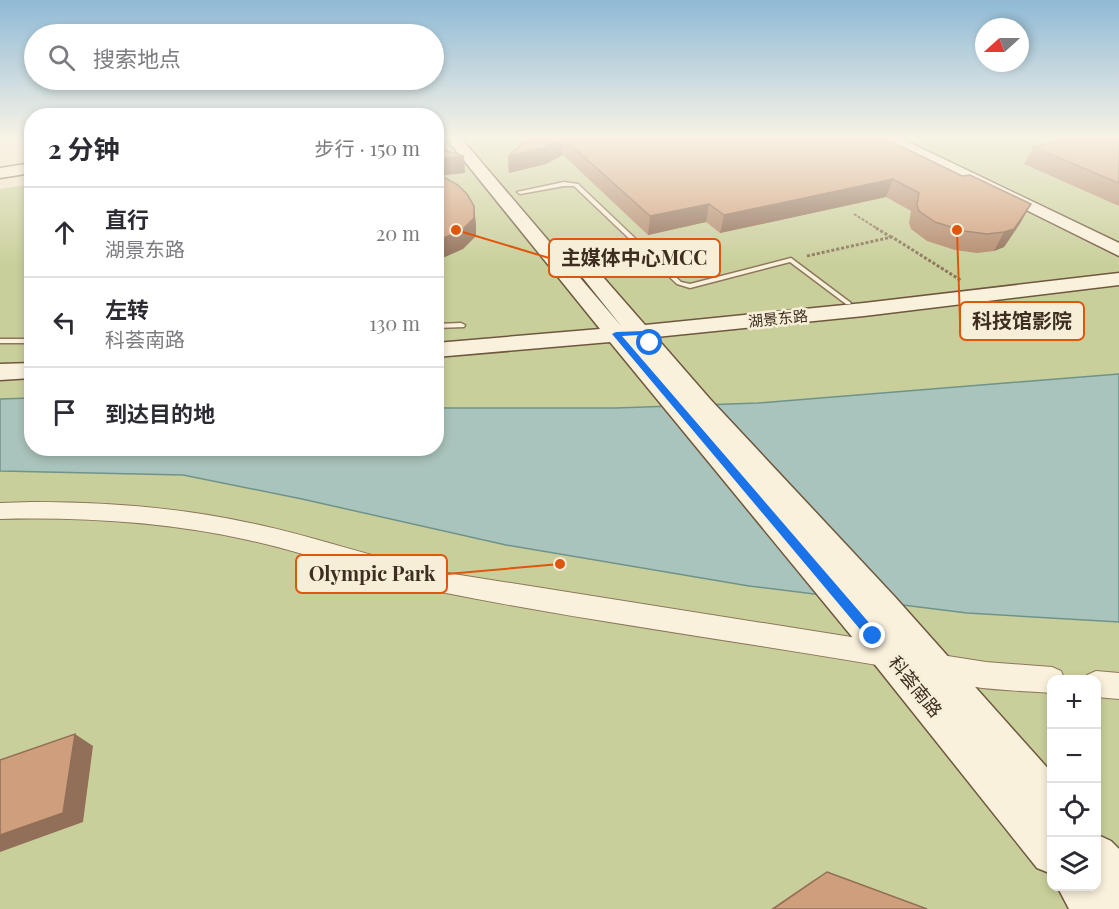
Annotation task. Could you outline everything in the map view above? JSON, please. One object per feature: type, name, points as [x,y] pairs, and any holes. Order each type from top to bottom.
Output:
[{"type":"street","name":"科荟南路","points":[[490,179],[624,328]]},
{"type":"street","name":"科荟南路","points":[[509,179],[624,328],[843,601],[1047,847]]},
{"type":"street","points":[[973,179],[1119,250]]},
{"type":"street","name":"湖景东路","points":[[444,349],[972,289],[1119,269]]},
{"type":"street","name":"湖景东路","points":[[444,339],[624,328],[932,304],[1119,279]]},
{"type":"street","points":[[0,358],[24,356]]},
{"type":"street","points":[[0,372],[24,370]]},
{"type":"street","name":"科荟南路","points":[[689,407],[883,608],[1047,798]]},
{"type":"street","points":[[0,511],[142,515],[248,531],[439,582],[699,626],[888,654],[986,675],[1047,680]]},
{"type":"street","points":[[1101,684],[1119,686]]},
{"type":"street","points":[[1101,861],[1119,882]]},
{"type":"street","points":[[1083,891],[1098,909]]},
{"type":"lane","points":[[520,192],[564,184],[576,185],[679,283],[690,286],[791,260],[848,303]]},
{"type":"lane","points":[[444,326],[461,325]]},
{"type":"lane","points":[[0,341],[24,340]]},
{"type":"path","points":[[854,214],[972,289]]},
{"type":"path","points":[[791,260],[892,237]]},
{"type":"green space","points":[[444,179],[1119,179],[1119,909],[0,909],[0,189],[24,185],[24,456],[444,456]]},
{"type":"water","points":[[1119,374],[1119,622],[967,613],[749,586],[506,545],[183,475],[0,471],[0,399],[24,398],[24,456],[444,456],[444,408],[616,408],[758,403]]},
{"type":"building","points":[[444,179],[458,185],[474,206],[474,218],[461,231],[444,238]]},
{"type":"building","points":[[609,179],[891,179],[724,215],[709,204],[650,216]]},
{"type":"building","points":[[894,179],[979,179],[1031,204],[1014,229],[987,234],[964,231],[935,222],[919,211],[917,205],[919,193]]},
{"type":"building","points":[[75,734],[63,813],[0,835],[0,760]]},
{"type":"building","points":[[827,872],[927,909],[773,909]]},
{"type":"place","name":"主媒体中心MCC","points":[[456,230]]},
{"type":"place","name":"科技馆影院","points":[[957,230]]},
{"type":"place","name":"Olympic Park","points":[[560,564]]},
{"type":"route","points":[[650,343],[641,333],[616,334],[873,636]]}]
